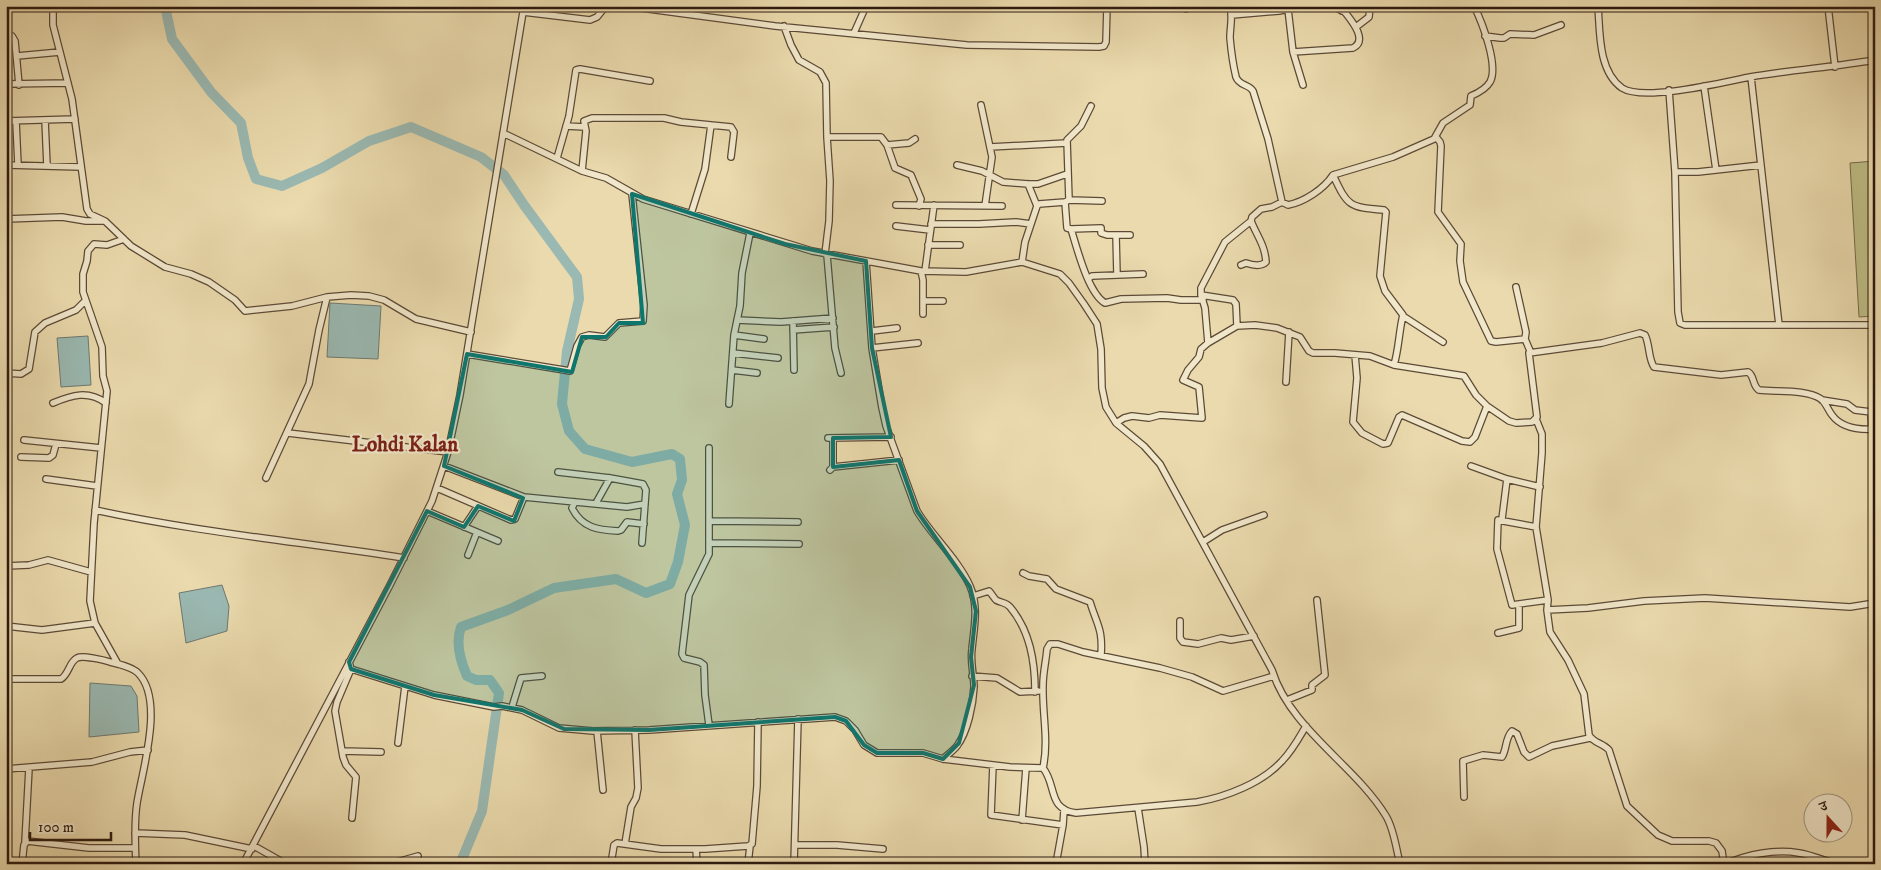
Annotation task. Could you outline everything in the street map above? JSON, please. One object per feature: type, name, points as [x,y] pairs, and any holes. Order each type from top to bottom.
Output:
[{"type":"street","points":[[52,6],[54,26],[68,83],[86,209],[90,214],[105,221],[131,246],[165,267],[191,274],[209,282],[235,300],[245,311],[292,306],[327,296],[369,296],[384,300],[416,319],[471,332]]},
{"type":"street","points":[[244,864],[404,558],[437,488],[457,414],[523,9],[590,20],[597,17],[606,6]]},
{"type":"street","points":[[626,6],[784,26],[967,45],[1102,46],[1106,42],[1107,6]]},
{"type":"street","points":[[854,34],[866,6]]},
{"type":"street","points":[[1230,6],[1232,15],[1230,37],[1236,78],[1241,84],[1251,87],[1253,91],[1268,139],[1282,202]]},
{"type":"street","points":[[1232,15],[1302,6]]},
{"type":"street","points":[[1292,52],[1355,48],[1358,43],[1356,27],[1344,11],[1334,6]]},
{"type":"street","points":[[1344,11],[1349,6]]},
{"type":"street","points":[[1356,27],[1369,17],[1370,6]]},
{"type":"street","points":[[1282,202],[1288,205],[1293,204],[1314,194],[1333,175],[1393,157],[1436,137],[1441,125],[1470,105],[1471,96],[1490,83],[1493,66],[1474,6]]},
{"type":"street","points":[[1598,6],[1604,58],[1611,75],[1618,84],[1630,92],[1641,93],[1704,86],[1751,77],[1875,60]]},
{"type":"street","points":[[1834,6],[1829,9],[1835,66]]},
{"type":"street","points":[[1288,9],[1292,52],[1303,85]]},
{"type":"street","points":[[784,26],[799,60],[820,72],[826,83],[830,191],[826,255],[834,318],[835,348],[841,373]]},
{"type":"street","points":[[1484,36],[1504,38],[1510,34],[1534,35],[1561,26]]},
{"type":"street","points":[[6,37],[12,36],[17,56],[19,85]]},
{"type":"street","points":[[17,56],[60,52]]},
{"type":"street","points":[[557,158],[578,69],[650,81]]},
{"type":"street","points":[[1751,77],[1779,324]]},
{"type":"street","points":[[6,84],[68,83]]},
{"type":"street","points":[[1704,86],[1716,170]]},
{"type":"street","points":[[1669,90],[1675,172],[1678,312],[1680,322],[1685,325],[1875,325]]},
{"type":"street","points":[[981,105],[992,161],[984,206]]},
{"type":"street","points":[[1091,106],[1082,126],[1068,136],[1067,228],[1071,229],[1097,296],[1106,303],[1121,299],[1167,298],[1189,300],[1202,297],[1233,300],[1236,304],[1237,326]]},
{"type":"street","points":[[582,170],[586,131],[584,122],[592,118],[664,118],[681,122],[733,128],[731,157]]},
{"type":"street","points":[[6,121],[74,119]]},
{"type":"street","points":[[45,120],[47,166]]},
{"type":"street","points":[[16,121],[18,165]]},
{"type":"street","points":[[691,214],[706,169],[711,125]]},
{"type":"street","points":[[566,126],[585,127]]},
{"type":"street","points":[[503,133],[582,170],[606,178],[632,194],[750,233],[826,255],[923,271],[966,272],[1022,262],[1060,274],[1069,282],[1092,315],[1100,335],[1106,407],[1116,423],[1144,446],[1160,464],[1287,700],[1306,726],[1362,786],[1386,816],[1400,864]]},
{"type":"street","points":[[827,137],[881,137],[887,144],[895,168],[911,175],[921,199],[920,206]]},
{"type":"street","points":[[1436,137],[1441,146],[1438,212],[1460,244],[1461,273],[1468,295],[1491,341],[1525,339]]},
{"type":"street","points":[[887,144],[909,143],[914,139]]},
{"type":"street","points":[[990,147],[1067,143]]},
{"type":"street","points":[[6,165],[81,167]]},
{"type":"street","points":[[957,165],[978,170],[1003,182],[1038,184],[1067,174]]},
{"type":"street","points":[[1675,172],[1761,166]]},
{"type":"street","points":[[1333,175],[1349,204],[1358,208],[1384,210],[1386,212],[1380,276],[1385,291],[1403,316],[1443,342]]},
{"type":"street","points":[[1022,262],[1025,242],[1037,206],[1028,184]]},
{"type":"street","points":[[467,354],[568,371],[572,370],[577,346],[582,337],[605,337],[618,323],[640,323],[643,320],[644,304],[632,194]]},
{"type":"street","points":[[1037,206],[1039,204],[1067,201],[1102,201]]},
{"type":"street","points":[[1208,343],[1205,308],[1202,297],[1205,280],[1223,246],[1251,221],[1252,216],[1261,208],[1272,207],[1282,202]]},
{"type":"street","points":[[896,204],[920,206],[1002,206]]},
{"type":"street","points":[[923,314],[923,271],[934,205]]},
{"type":"street","points":[[6,219],[62,217],[86,221],[105,221]]},
{"type":"street","points":[[1241,265],[1246,263],[1262,265],[1266,262],[1263,243],[1256,235],[1251,221]]},
{"type":"street","points":[[896,226],[931,227],[1016,222],[1031,224]]},
{"type":"street","points":[[1071,229],[1101,228],[1102,232],[1106,235],[1130,235]]},
{"type":"street","points":[[729,404],[734,336],[740,306],[742,273],[750,233]]},
{"type":"street","points":[[1116,235],[1117,275]]},
{"type":"street","points":[[118,664],[95,623],[90,601],[95,510],[107,391],[103,376],[102,347],[85,301],[83,274],[88,251],[94,244],[107,245],[124,239]]},
{"type":"street","points":[[928,245],[960,245]]},
{"type":"street","points":[[866,261],[872,348],[886,426],[916,511],[965,577],[974,596],[976,615],[971,657],[974,685],[973,700],[966,725],[957,746],[943,759]]},
{"type":"street","points":[[1089,278],[1092,276],[1143,274]]},
{"type":"street","points":[[1516,287],[1526,332],[1525,339],[1531,353],[1529,356],[1536,419],[1542,434],[1536,527],[1548,600],[1546,610],[1550,632],[1568,660],[1584,694],[1587,729],[1590,738],[1609,750],[1624,800],[1630,809],[1658,835],[1667,840],[1678,842],[1716,842],[1722,850],[1725,864],[1751,855],[1790,852],[1806,854],[1838,864]]},
{"type":"street","points":[[266,478],[288,433],[311,378],[327,296]]},
{"type":"street","points":[[6,374],[21,374],[29,370],[35,332],[46,323],[76,310],[85,301]]},
{"type":"street","points":[[923,301],[943,301]]},
{"type":"street","points":[[1394,364],[1399,346],[1400,324],[1403,316]]},
{"type":"street","points":[[737,320],[793,321],[834,318]]},
{"type":"street","points":[[793,321],[794,370]]},
{"type":"street","points":[[1116,423],[1132,416],[1149,418],[1160,415],[1202,418],[1200,387],[1184,380],[1188,370],[1198,357],[1201,349],[1208,343],[1237,326],[1254,325],[1277,328],[1289,332],[1302,339],[1311,353],[1370,356],[1394,364],[1464,376],[1476,395],[1487,406],[1509,421],[1516,423],[1532,422],[1536,419]]},
{"type":"street","points":[[793,330],[834,327]]},
{"type":"street","points":[[872,331],[897,328]]},
{"type":"street","points":[[1286,382],[1289,332]]},
{"type":"street","points":[[1531,353],[1596,344],[1640,333],[1645,335],[1651,363],[1654,367],[1721,375],[1748,372],[1752,375],[1755,387],[1759,390],[1795,392],[1822,400],[1845,403],[1854,410],[1873,412],[1874,429],[1858,430],[1843,424],[1832,416],[1822,400]]},
{"type":"street","points":[[734,336],[764,339]]},
{"type":"street","points":[[872,348],[918,343]]},
{"type":"street","points":[[733,353],[778,358]]},
{"type":"street","points":[[1355,355],[1357,378],[1354,422],[1362,433],[1383,444],[1388,443],[1399,417],[1402,415],[1462,441],[1470,442],[1475,437],[1487,406]]},
{"type":"street","points":[[732,370],[757,373]]},
{"type":"street","points":[[53,403],[85,395],[97,396],[106,403]]},
{"type":"street","points":[[288,433],[448,452]]},
{"type":"street","points":[[891,437],[831,438],[832,468],[899,460]]},
{"type":"street","points":[[24,440],[101,448]]},
{"type":"street","points":[[22,457],[50,458],[53,455],[56,444]]},
{"type":"street","points":[[709,448],[708,557],[689,595],[682,656],[704,664],[705,695],[709,725]]},
{"type":"street","points":[[444,466],[524,498],[627,506],[645,504]]},
{"type":"street","points":[[1471,466],[1507,479],[1540,487]]},
{"type":"street","points":[[558,472],[643,484],[646,490],[642,543]]},
{"type":"street","points":[[596,503],[610,478]]},
{"type":"street","points":[[46,479],[97,486]]},
{"type":"street","points":[[1502,520],[1507,479]]},
{"type":"street","points":[[437,488],[512,520],[515,519],[524,498]]},
{"type":"street","points":[[575,502],[572,508],[574,512],[586,524],[597,530],[618,531],[627,522],[644,524]]},
{"type":"street","points":[[464,527],[478,506]]},
{"type":"street","points":[[95,510],[177,527],[404,558]]},
{"type":"street","points":[[427,511],[498,541]]},
{"type":"street","points":[[1203,542],[1222,530],[1264,515]]},
{"type":"street","points":[[1536,527],[1499,519],[1497,521],[1498,555],[1510,602],[1514,605],[1519,605],[1548,600]]},
{"type":"street","points":[[709,521],[798,522]]},
{"type":"street","points":[[468,555],[477,532]]},
{"type":"street","points":[[709,543],[799,544]]},
{"type":"street","points":[[6,566],[29,565],[52,560],[91,572]]},
{"type":"street","points":[[1023,573],[1047,579],[1056,589],[1090,602],[1092,612],[1101,629],[1101,655]]},
{"type":"street","points":[[974,596],[989,591],[996,600],[1007,604],[1013,611],[1026,635],[1031,650],[1035,669],[1036,692]]},
{"type":"street","points":[[1546,610],[1588,608],[1644,601],[1705,598],[1850,607],[1875,604]]},
{"type":"street","points":[[1287,700],[1312,690],[1312,685],[1325,675],[1317,600]]},
{"type":"street","points":[[1498,633],[1519,628],[1519,605]]},
{"type":"street","points":[[1180,621],[1181,640],[1183,642],[1198,644],[1221,638],[1231,640],[1254,636]]},
{"type":"street","points":[[6,626],[47,630],[95,623]]},
{"type":"street","points":[[1274,676],[1223,691],[1192,677],[1160,668],[1083,652],[1058,644],[1050,644],[1047,649],[1043,685],[1046,741],[1043,768],[1047,774],[1055,800],[1064,810],[1084,813],[1214,799],[1230,794],[1268,773],[1282,761],[1306,726]]},
{"type":"street","points":[[6,679],[61,679],[68,673],[73,661],[80,657],[118,664],[138,673],[148,691],[150,722],[148,750],[137,802],[136,864]]},
{"type":"street","points":[[349,662],[351,669],[336,707],[342,751],[346,765],[356,777],[352,818]]},
{"type":"street","points":[[351,669],[434,695],[494,707],[512,707],[529,712],[559,728],[597,731],[635,730],[798,719],[841,718],[851,724],[864,746],[881,753],[923,753],[943,759],[1026,768],[1043,768]]},
{"type":"street","points":[[512,707],[521,678],[542,676]]},
{"type":"street","points":[[972,676],[997,678],[1016,691],[1024,693],[1036,692],[1043,685]]},
{"type":"street","points":[[398,743],[405,686]]},
{"type":"street","points":[[794,864],[798,719]]},
{"type":"street","points":[[748,864],[750,846],[753,841],[757,786],[758,722]]},
{"type":"street","points":[[625,844],[630,810],[636,798],[638,788],[635,730]]},
{"type":"street","points":[[597,731],[603,790]]},
{"type":"street","points":[[1464,797],[1463,762],[1483,755],[1501,757],[1506,750],[1508,735],[1512,731],[1518,734],[1524,752],[1529,757],[1552,746],[1590,738]]},
{"type":"street","points":[[6,769],[92,762],[130,752],[148,750]]},
{"type":"street","points":[[342,751],[381,752]]},
{"type":"street","points":[[993,764],[991,815],[1063,825]]},
{"type":"street","points":[[22,864],[25,842],[28,768]]},
{"type":"street","points":[[1022,820],[1026,768]]},
{"type":"street","points":[[1138,808],[1145,864]]},
{"type":"street","points":[[1056,864],[1064,810]]},
{"type":"street","points":[[135,833],[185,835],[253,848],[286,864]]},
{"type":"street","points":[[25,842],[30,840],[89,848],[135,848]]},
{"type":"street","points":[[611,864],[614,844],[617,843],[656,849],[750,846]]},
{"type":"street","points":[[795,845],[884,849]]},
{"type":"street","points":[[696,849],[697,864]]},
{"type":"street","points":[[383,864],[390,864],[418,856]]},
{"type":"highlighted area","points":[[632,194],[785,244],[866,261],[872,348],[891,437],[833,438],[833,467],[899,460],[917,511],[970,587],[976,611],[971,657],[974,685],[959,743],[943,759],[923,753],[877,753],[864,745],[846,721],[835,717],[649,730],[564,729],[522,710],[434,695],[351,669],[349,662],[427,511],[464,527],[478,506],[514,521],[523,498],[444,466],[467,354],[572,372],[582,337],[606,337],[619,323],[643,323]]},
{"type":"green space","points":[[1875,161],[1875,316],[1859,317],[1850,163]]},
{"type":"water","points":[[330,303],[381,306],[378,359],[327,357]]},
{"type":"water","points":[[88,336],[91,385],[61,387],[57,338]]},
{"type":"water","points":[[222,585],[229,606],[227,631],[186,643],[179,593]]},
{"type":"water","points":[[90,683],[131,686],[137,696],[139,732],[89,737]]},
{"type":"waterway","points":[[165,6],[172,39],[211,92],[241,123],[248,158],[256,179],[282,186],[322,168],[369,141],[411,127],[481,157],[504,175],[577,277],[579,299],[567,351],[562,404],[569,431],[585,449],[632,462],[672,454],[680,459],[682,480],[677,494],[685,525],[678,562],[670,584],[646,593],[616,579],[554,588],[508,610],[461,627],[458,639],[459,651],[467,676],[476,680],[490,680],[499,693],[482,811],[460,864]]},
{"type":"district","name":"Lohdi Kalan","points":[[405,445]]}]
